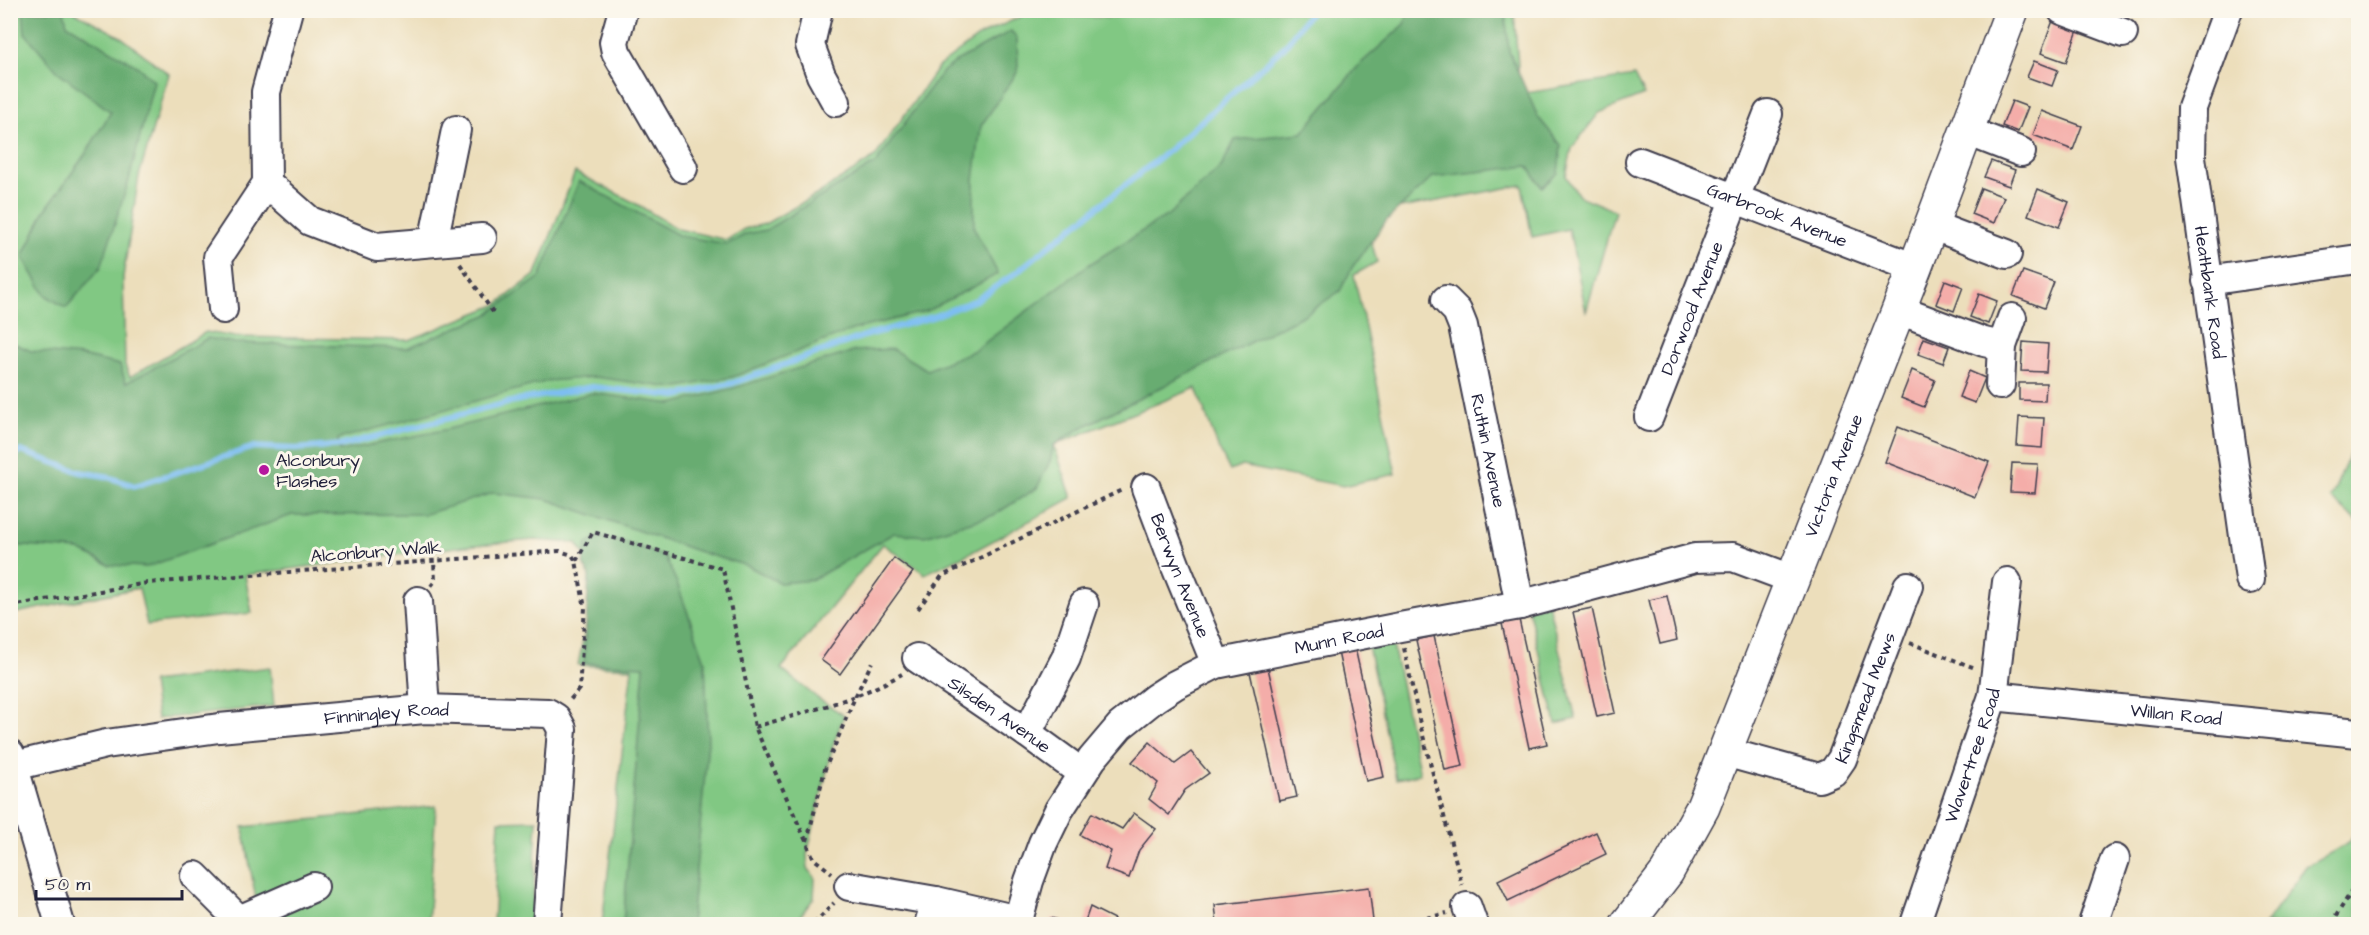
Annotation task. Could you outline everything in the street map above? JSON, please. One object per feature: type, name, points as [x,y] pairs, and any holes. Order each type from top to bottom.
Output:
[{"type":"main road","name":"Victoria Avenue","points":[[1627,924],[1651,895],[1703,807],[1899,310],[2012,10]]},
{"type":"street","points":[[223,309],[218,257],[267,183],[266,92],[288,10]]},
{"type":"street","points":[[623,10],[614,42],[616,52],[675,138],[683,168]]},
{"type":"street","points":[[818,10],[810,45],[812,81],[836,102]]},
{"type":"street","points":[[2062,10],[2123,33]]},
{"type":"street","name":"Heathbank Road","points":[[2228,10],[2192,108],[2191,157],[2250,579]]},
{"type":"street","name":"Dorwood Avenue","points":[[1649,417],[1768,114]]},
{"type":"street","points":[[439,241],[456,130]]},
{"type":"street","points":[[1966,131],[2021,152]]},
{"type":"street","name":"Garbrook Avenue","points":[[1640,162],[1915,268]]},
{"type":"street","points":[[267,183],[310,221],[377,247],[482,237]]},
{"type":"street","points":[[1931,225],[2007,254]]},
{"type":"street","points":[[2207,281],[2358,259]]},
{"type":"street","name":"Ruthin Avenue","points":[[1446,300],[1457,311],[1463,326],[1520,605]]},
{"type":"street","points":[[1899,310],[1984,342],[2002,346]]},
{"type":"street","points":[[2000,385],[2002,346],[2012,318]]},
{"type":"street","name":"Berwyn Avenue","points":[[1146,488],[1216,664]]},
{"type":"street","name":"Munn Road","points":[[1017,922],[1042,843],[1082,773],[1120,726],[1134,714],[1175,685],[1216,664],[1520,605],[1705,557],[1733,557],[1792,579]]},
{"type":"street","name":"Wavertree Road","points":[[1915,924],[1995,686],[2007,582]]},
{"type":"street","name":"Kingsmead Mews","points":[[1725,752],[1819,778],[1833,772],[1842,759],[1908,586]]},
{"type":"street","points":[[418,601],[425,709]]},
{"type":"street","points":[[1027,733],[1066,658],[1084,604]]},
{"type":"street","name":"Silsden Avenue","points":[[917,658],[1082,773]]},
{"type":"street","name":"Willan Road","points":[[1995,686],[2358,733]]},
{"type":"street","name":"Finningley Road","points":[[12,762],[106,744],[219,728],[425,709],[548,713],[556,718]]},
{"type":"street","points":[[547,924],[562,729],[556,718]]},
{"type":"street","points":[[12,762],[60,924]]},
{"type":"street","points":[[2093,924],[2115,859]]},
{"type":"street","points":[[195,876],[238,922],[314,887]]},
{"type":"street","points":[[849,886],[932,913],[1017,922]]},
{"type":"path","points":[[439,241],[495,315]]},
{"type":"path","points":[[918,609],[942,576],[1136,484],[1146,488]]},
{"type":"path","points":[[556,718],[579,689],[585,608],[576,561],[593,532],[723,569],[755,727],[814,859]]},
{"type":"path","name":"Alconbury Walk","points":[[10,606],[148,583],[560,551],[572,555],[576,561]]},
{"type":"path","points":[[1400,627],[1420,724],[1470,916],[1401,924]]},
{"type":"path","points":[[1927,650],[1995,686]]},
{"type":"path","points":[[807,842],[825,770],[872,662]]},
{"type":"path","points":[[755,727],[855,697],[882,686]]},
{"type":"path","points":[[2331,924],[2358,881]]},
{"type":"path","points":[[814,924],[849,886]]},
{"type":"green space","points":[[1127,10],[1514,11],[1520,94],[1634,76],[1644,95],[1599,113],[1572,148],[1566,176],[1579,196],[1615,211],[1586,312],[1569,229],[1532,237],[1522,185],[1364,215],[1377,262],[1354,275],[1396,474],[1343,486],[1242,466],[1230,471],[1218,447],[1196,388],[1054,445],[1072,498],[974,551],[925,574],[883,544],[781,669],[820,700],[844,715],[833,745],[807,854],[808,868],[815,878],[814,898],[794,924],[602,924],[632,668],[578,665],[596,574],[577,543],[534,540],[465,546],[245,575],[252,613],[147,625],[139,588],[11,614],[11,11],[73,11],[121,37],[169,74],[139,176],[123,277],[125,365],[130,377],[206,332],[235,337],[409,340],[496,305],[536,274],[575,172],[633,202],[678,229],[727,240],[744,229],[765,224],[818,194],[875,157],[939,66],[981,35],[1026,14],[1113,18]]},
{"type":"green space","points":[[1409,10],[1505,11],[1509,51],[1538,117],[1561,145],[1558,173],[1542,187],[1528,166],[1433,177],[1387,220],[1353,266],[1340,291],[1304,315],[1079,429],[1054,445],[1050,461],[1037,488],[994,515],[924,536],[894,533],[812,580],[780,583],[748,566],[703,553],[546,499],[493,493],[426,514],[292,515],[147,567],[109,565],[79,550],[11,545],[11,342],[31,351],[81,356],[120,365],[126,383],[208,338],[235,343],[407,348],[487,315],[540,277],[579,181],[680,236],[728,244],[746,234],[766,230],[876,163],[941,73],[960,59],[1011,31],[1017,39],[1018,71],[981,126],[974,180],[974,228],[998,274],[927,311],[852,330],[733,377],[673,388],[595,377],[548,381],[338,439],[340,451],[444,430],[592,393],[672,404],[855,351],[892,349],[927,370],[975,350],[1088,265],[1168,215],[1221,167],[1235,140],[1302,133],[1359,65],[1405,24]]},
{"type":"green space","points":[[23,11],[64,11],[67,24],[137,66],[154,81],[129,180],[101,267],[66,308],[45,295],[23,257],[44,212],[86,153],[111,112],[57,71],[25,33]]},
{"type":"green space","points":[[2358,434],[2358,522],[2331,498]]},
{"type":"green space","points":[[599,537],[627,542],[665,557],[677,583],[705,661],[708,742],[691,924],[623,924],[644,666],[584,663],[589,575],[583,564],[587,543]]},
{"type":"green space","points":[[1548,603],[1576,719],[1556,724],[1528,608]]},
{"type":"green space","points":[[1391,636],[1420,774],[1396,779],[1367,641]]},
{"type":"green space","points":[[270,667],[274,706],[157,719],[152,682]]},
{"type":"green space","points":[[436,806],[428,924],[319,924],[297,920],[296,924],[257,924],[258,911],[243,827]]},
{"type":"green space","points":[[537,820],[532,924],[493,924],[499,821]]},
{"type":"green space","points":[[2358,828],[2358,924],[2265,924],[2306,866],[2349,843]]},
{"type":"building","points":[[2055,15],[2080,25],[2066,62],[2041,53]]},
{"type":"building","points":[[2034,61],[2058,70],[2052,86],[2027,77]]},
{"type":"building","points":[[2012,101],[2028,107],[2018,132],[2002,126]]},
{"type":"building","points":[[2042,111],[2082,126],[2073,150],[2033,135]]},
{"type":"building","points":[[1991,161],[2015,170],[2009,186],[1984,177]]},
{"type":"building","points":[[1981,188],[2004,197],[1994,223],[1971,214]]},
{"type":"building","points":[[2038,189],[2069,202],[2059,227],[2028,215]]},
{"type":"building","points":[[2023,271],[2054,282],[2044,308],[2013,296]]},
{"type":"building","points":[[1945,280],[1963,287],[1954,311],[1936,304]]},
{"type":"building","points":[[1979,294],[1997,301],[1988,324],[1970,317]]},
{"type":"building","points":[[1924,338],[1949,347],[1943,363],[1918,354]]},
{"type":"building","points":[[2023,342],[2048,344],[2046,372],[2021,371]]},
{"type":"building","points":[[1912,370],[1935,380],[1924,407],[1901,398]]},
{"type":"building","points":[[1969,371],[1985,378],[1975,403],[1959,397]]},
{"type":"building","points":[[2019,383],[2046,383],[2045,401],[2019,400]]},
{"type":"building","points":[[2019,417],[2044,418],[2042,448],[2017,446]]},
{"type":"building","points":[[1898,427],[1989,462],[1975,497],[1885,462]]},
{"type":"building","points":[[2012,463],[2038,464],[2035,493],[2010,492]]},
{"type":"building","points":[[894,558],[913,572],[840,674],[821,660]]},
{"type":"building","points":[[1667,596],[1677,640],[1660,644],[1649,600]]},
{"type":"building","points":[[1592,608],[1615,713],[1597,717],[1573,612]]},
{"type":"building","points":[[1518,615],[1547,744],[1529,748],[1501,619]]},
{"type":"building","points":[[1434,636],[1463,766],[1445,770],[1416,640]]},
{"type":"building","points":[[1355,648],[1384,777],[1366,781],[1338,652]]},
{"type":"building","points":[[1268,668],[1297,797],[1279,801],[1250,672]]},
{"type":"building","points":[[1150,742],[1175,764],[1191,752],[1209,773],[1185,790],[1169,815],[1149,799],[1158,783],[1132,762]]},
{"type":"building","points":[[1092,813],[1122,829],[1134,813],[1156,829],[1139,850],[1129,878],[1105,869],[1111,851],[1080,835]]},
{"type":"building","points":[[1596,832],[1606,854],[1508,901],[1498,880]]},
{"type":"building","points":[[1369,887],[1373,921],[1340,924],[1217,924],[1215,905]]},
{"type":"building","points":[[1090,907],[1114,919],[1111,924],[1084,924]]},
{"type":"building","points":[[1051,918],[1075,924],[1049,924]]},
{"type":"waterway","points":[[10,457],[21,451],[80,472],[105,476],[135,486],[254,447],[296,449],[343,445],[519,400],[592,387],[676,396],[733,383],[864,336],[932,317],[976,300],[1013,275],[1168,151],[1284,47],[1312,10]]},
{"type":"place","name":"Alconbury Flashes","points":[[264,470]]}]
